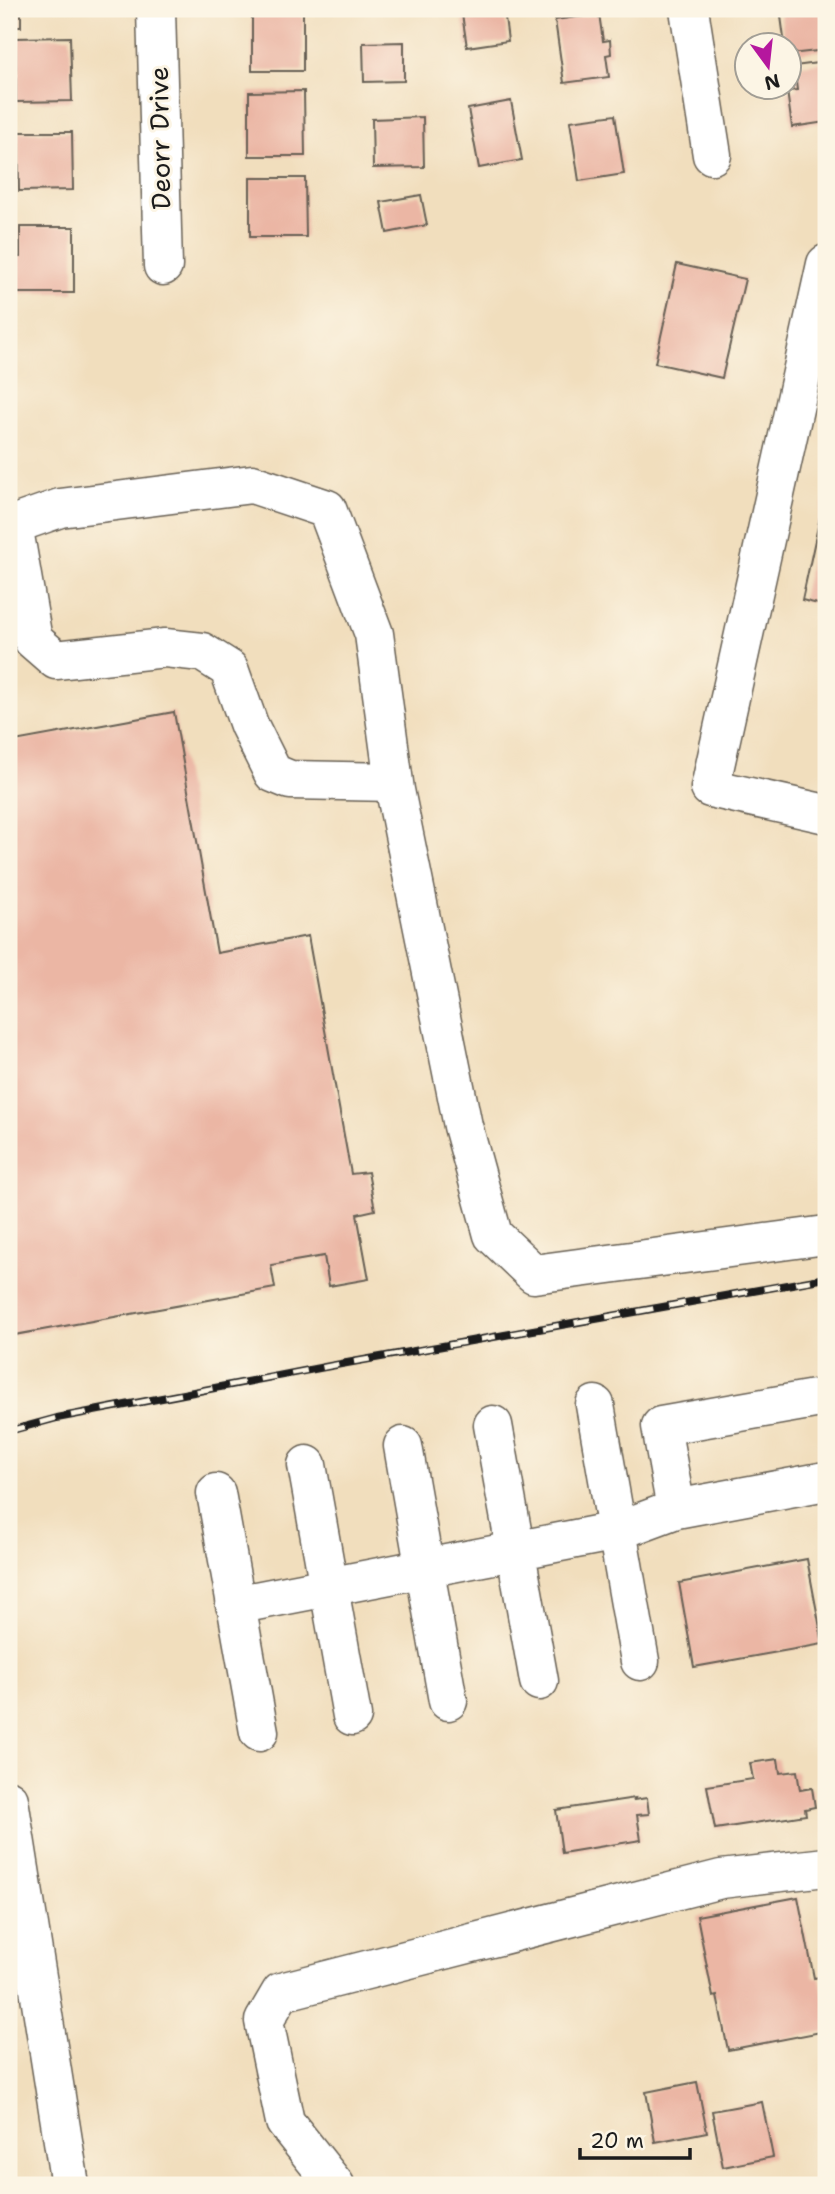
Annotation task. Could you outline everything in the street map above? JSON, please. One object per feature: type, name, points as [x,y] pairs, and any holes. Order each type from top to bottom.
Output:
[{"type":"street","name":"Deorr Drive","points":[[156,9],[163,266]]},
{"type":"street","points":[[689,9],[712,155]]},
{"type":"street","points":[[826,264],[710,788],[826,814]]},
{"type":"street","points":[[394,782],[290,780],[273,773],[249,725],[229,669],[202,652],[165,648],[56,660],[33,640],[11,525],[60,508],[252,484],[327,509],[374,634],[394,782],[463,1126],[493,1235],[534,1274],[820,1232]]},
{"type":"street","points":[[676,1509],[661,1426],[826,1397]]},
{"type":"street","points":[[595,1405],[640,1661]]},
{"type":"street","points":[[493,1425],[538,1681]]},
{"type":"street","points":[[403,1446],[448,1701]]},
{"type":"street","points":[[307,1465],[352,1716]]},
{"type":"street","points":[[236,1605],[617,1531],[676,1509],[826,1481]]},
{"type":"street","points":[[216,1493],[259,1732]]},
{"type":"street","points":[[9,1800],[70,2185]]},
{"type":"street","points":[[335,2185],[285,2122],[264,2021],[281,1992],[720,1879],[826,1867]]},
{"type":"building","points":[[9,9],[21,9],[21,27],[9,27]]},
{"type":"building","points":[[252,9],[303,9],[303,71],[252,71]]},
{"type":"building","points":[[504,9],[508,41],[467,47],[462,14]]},
{"type":"building","points":[[780,9],[826,9],[826,50],[804,52],[804,32],[783,32]]},
{"type":"building","points":[[599,14],[603,41],[610,40],[611,54],[606,55],[609,77],[564,83],[555,20]]},
{"type":"building","points":[[70,37],[72,101],[16,102],[15,38]]},
{"type":"building","points":[[404,42],[404,81],[364,82],[363,43]]},
{"type":"building","points":[[826,62],[826,122],[792,127],[789,102],[804,102],[804,65]]},
{"type":"building","points":[[304,91],[305,156],[249,156],[249,92]]},
{"type":"building","points":[[511,101],[522,160],[479,168],[468,109]]},
{"type":"building","points":[[615,115],[624,174],[579,181],[570,121]]},
{"type":"building","points":[[423,117],[424,167],[373,168],[372,119]]},
{"type":"building","points":[[18,132],[72,132],[73,190],[19,191]]},
{"type":"building","points":[[250,178],[305,178],[306,237],[250,237]]},
{"type":"building","points":[[421,195],[427,225],[387,233],[381,202]]},
{"type":"building","points":[[20,227],[74,227],[74,293],[9,293],[9,257],[20,257]]},
{"type":"building","points":[[677,264],[745,279],[722,378],[655,363]]},
{"type":"building","points":[[826,494],[826,606],[802,600]]},
{"type":"building","points":[[174,712],[217,953],[308,936],[351,1174],[368,1172],[375,1210],[357,1214],[369,1279],[329,1286],[324,1256],[271,1265],[275,1288],[9,1336],[9,742]]},
{"type":"building","points":[[807,1559],[823,1644],[694,1667],[679,1583]]},
{"type":"building","points":[[778,1759],[780,1773],[797,1771],[800,1790],[812,1788],[815,1807],[805,1809],[806,1815],[715,1829],[707,1786],[753,1779],[750,1763]]},
{"type":"building","points":[[635,1798],[634,1800],[647,1798],[649,1814],[637,1815],[641,1840],[562,1853],[556,1810]]},
{"type":"building","points":[[798,1897],[814,1978],[820,1977],[826,2006],[826,2031],[728,2050],[717,1996],[713,1997],[697,1916]]},
{"type":"building","points":[[697,2082],[707,2132],[655,2142],[646,2092]]},
{"type":"building","points":[[762,2102],[773,2157],[723,2167],[712,2111]]},
{"type":"railway","points":[[9,1431],[57,1418],[330,1366],[826,1278]]}]
